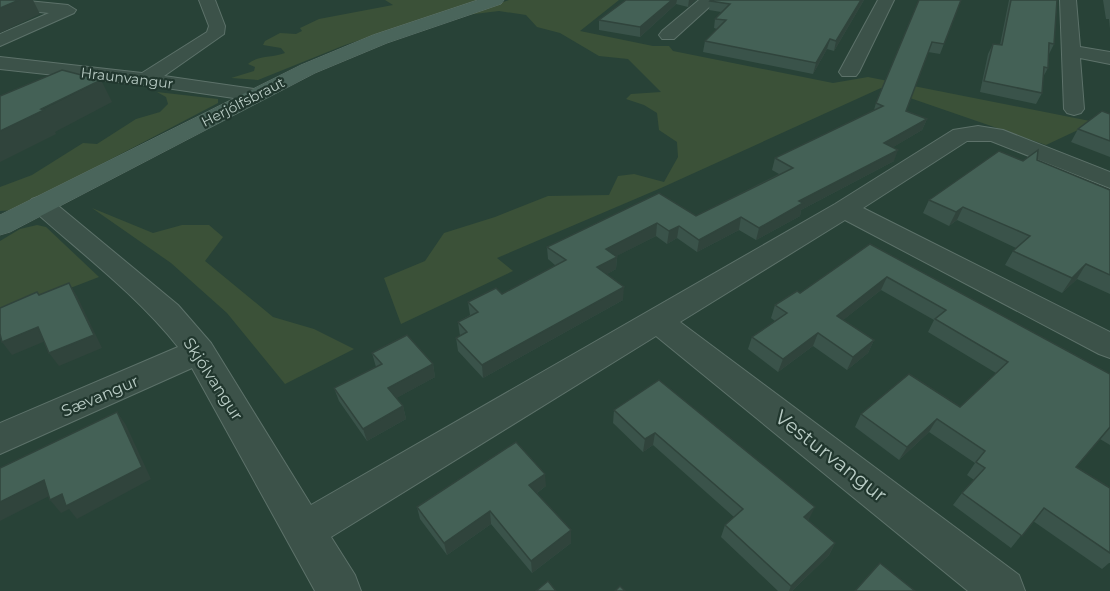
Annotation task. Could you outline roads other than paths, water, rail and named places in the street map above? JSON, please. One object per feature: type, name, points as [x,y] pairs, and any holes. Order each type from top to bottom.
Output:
[{"type":"street","points":[[146,80],[215,34],[217,26],[207,0]]},
{"type":"street","name":"Herjólfsbraut","points":[[0,226],[254,95],[366,44],[495,0]]},
{"type":"street","points":[[668,34],[709,0]]},
{"type":"street","points":[[849,72],[886,0]]},
{"type":"street","points":[[1068,0],[1074,109]]},
{"type":"street","points":[[0,6],[11,4],[68,10],[0,41]]},
{"type":"street","points":[[1071,51],[1110,58]]},
{"type":"street","name":"Hraunvangur","points":[[0,63],[254,95]]},
{"type":"street","points":[[305,531],[844,209],[961,135],[978,133],[995,135],[1110,181]]},
{"type":"street","name":"Skjólvangur","points":[[41,204],[167,312],[199,351],[339,591]]},
{"type":"street","points":[[844,209],[1110,346]]},
{"type":"street","name":"Vesturvangur","points":[[658,321],[1003,591]]},
{"type":"street","name":"Sævangur","points":[[0,439],[152,374],[199,351]]}]
